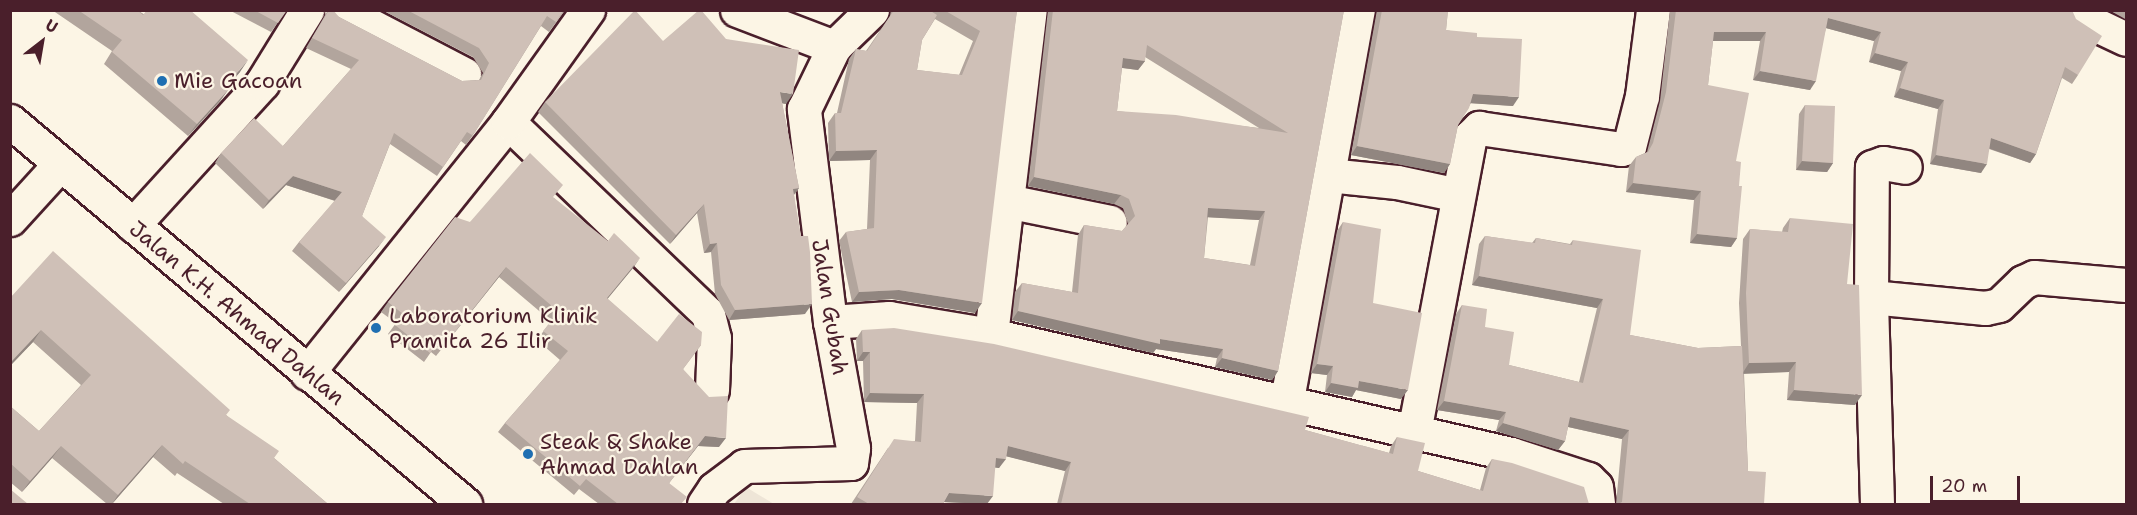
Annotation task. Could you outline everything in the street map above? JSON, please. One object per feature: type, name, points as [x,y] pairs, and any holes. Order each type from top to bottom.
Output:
[{"type":"street","points":[[133,225],[262,83],[307,10]]},
{"type":"street","points":[[341,10],[464,74]]},
{"type":"street","points":[[308,373],[508,122],[588,10]]},
{"type":"street","points":[[737,10],[834,47]]},
{"type":"street","name":"Jalan Gubah","points":[[704,504],[714,489],[744,466],[851,463],[853,448],[830,322],[804,109],[834,47],[872,10]]},
{"type":"street","points":[[991,335],[1030,10]]},
{"type":"street","points":[[1286,405],[1358,10]]},
{"type":"street","points":[[1414,432],[1470,137],[1479,128],[1621,149],[1629,147],[1642,96],[1653,10]]},
{"type":"street","points":[[2081,10],[2086,20],[2127,39]]},
{"type":"street","name":"Jalan K.H. Ahmad Dahlan","points":[[10,121],[465,504]]},
{"type":"street","points":[[508,122],[708,314],[714,338],[712,390]]},
{"type":"street","points":[[1877,504],[1871,297],[1872,167],[1883,163],[1905,167]]},
{"type":"street","points":[[10,219],[60,164]]},
{"type":"street","points":[[1328,175],[1397,182],[1458,195]]},
{"type":"street","points":[[1007,201],[1110,222]]},
{"type":"street","points":[[1871,297],[1985,308],[1998,305],[2034,277],[2127,285]]},
{"type":"street","points":[[830,322],[889,318],[991,335],[1286,405],[1510,454],[1588,479],[1596,487],[1598,504]]},
{"type":"shaded area","points":[[746,487],[754,492],[774,504],[734,504]]},
{"type":"building","points":[[78,10],[137,10],[143,15],[147,10],[190,10],[248,60],[225,87],[228,90],[197,124],[112,52],[122,40]]},
{"type":"building","points":[[254,10],[287,10],[278,23]]},
{"type":"building","points":[[329,10],[333,10],[339,17],[462,81],[481,80],[489,63],[479,48],[407,10],[564,10],[556,22],[547,16],[475,132],[472,135],[467,132],[443,167],[394,133],[362,216],[386,237],[346,283],[299,242],[342,192],[293,176],[269,200],[221,153],[254,118],[283,146],[359,60],[312,38]]},
{"type":"building","points":[[635,10],[663,41],[701,10],[726,39],[799,50],[793,94],[780,92],[799,188],[793,189],[801,236],[808,236],[812,304],[735,310],[721,285],[717,243],[710,244],[704,204],[676,235],[545,102]]},
{"type":"building","points":[[894,10],[929,10],[937,15],[922,40],[917,70],[962,75],[980,31],[944,10],[1017,10],[982,303],[899,290],[859,292],[846,232],[874,228],[877,150],[836,151],[835,113],[841,113],[856,49],[867,51]]},
{"type":"building","points":[[1053,10],[1344,10],[1278,371],[1222,358],[1223,349],[1160,339],[1160,344],[1018,311],[1022,283],[1078,293],[1084,225],[1122,231],[1135,216],[1129,199],[1121,195],[1034,177]],"holes":[[[1147,45],[1288,133],[1176,115],[1117,111],[1123,58],[1145,61]],[[1208,208],[1265,211],[1255,266],[1204,258]]]},
{"type":"building","points":[[1382,10],[1448,10],[1446,30],[1477,33],[1477,37],[1522,39],[1519,97],[1473,94],[1469,108],[1458,125],[1450,164],[1357,146]]},
{"type":"building","points":[[1676,10],[2072,10],[2076,19],[2102,36],[2078,75],[2065,67],[2036,154],[1991,138],[1987,164],[1936,155],[1944,100],[1900,88],[1908,62],[1875,53],[1881,32],[1828,18],[1816,81],[1760,71],[1766,32],[1714,32],[1708,85],[1749,93],[1736,161],[1741,162],[1739,186],[1742,186],[1737,238],[1697,234],[1701,191],[1633,183],[1636,157],[1648,152],[1653,143],[1666,92]]},
{"type":"building","points":[[1805,105],[1835,106],[1833,163],[1802,161]]},
{"type":"building","points":[[530,153],[563,185],[553,197],[608,241],[614,233],[640,258],[607,298],[657,342],[679,314],[702,332],[701,345],[683,369],[709,397],[728,396],[726,438],[705,436],[669,483],[687,497],[681,504],[618,504],[586,479],[580,486],[505,423],[568,351],[543,331],[559,312],[506,267],[443,347],[438,343],[430,353],[395,325],[403,314],[388,302],[455,217],[470,222]]},
{"type":"building","points":[[1790,218],[1853,224],[1847,284],[1859,285],[1862,395],[1794,390],[1796,362],[1749,363],[1746,293],[1750,229],[1788,232]]},
{"type":"building","points":[[1343,222],[1381,229],[1373,303],[1422,313],[1408,390],[1359,381],[1358,388],[1331,383],[1333,366],[1317,364]]},
{"type":"building","points":[[1485,236],[1535,243],[1536,238],[1572,245],[1573,240],[1641,250],[1630,335],[1698,348],[1742,346],[1748,471],[1766,472],[1764,504],[1618,504],[1622,502],[1629,430],[1570,417],[1565,441],[1503,423],[1506,412],[1444,401],[1462,305],[1487,309],[1485,327],[1514,332],[1509,365],[1583,383],[1603,299],[1479,276]]},
{"type":"building","points":[[53,251],[230,410],[226,415],[279,451],[274,458],[328,504],[250,504],[185,461],[183,464],[162,445],[118,495],[61,446],[30,481],[10,463],[10,406],[39,431],[91,375],[41,330],[10,363],[10,298]]},
{"type":"building","points":[[894,328],[994,344],[1309,417],[1305,430],[1393,454],[1397,437],[1425,443],[1418,471],[1483,491],[1492,459],[1512,463],[1584,487],[1589,504],[1061,504],[1071,462],[1008,446],[1006,459],[996,458],[993,496],[949,493],[943,504],[869,504],[857,497],[894,439],[921,442],[924,394],[870,393],[870,352],[863,352],[862,330]]},
{"type":"building","points":[[10,489],[28,504],[10,504]]},
{"type":"place","name":"Mie Gacoan","points":[[162,81]]},
{"type":"place","name":"Laboratorium Klinik Pramita 26 Ilir","points":[[376,328]]},
{"type":"place","name":"Steak & Shake Ahmad Dahlan","points":[[528,454]]}]
